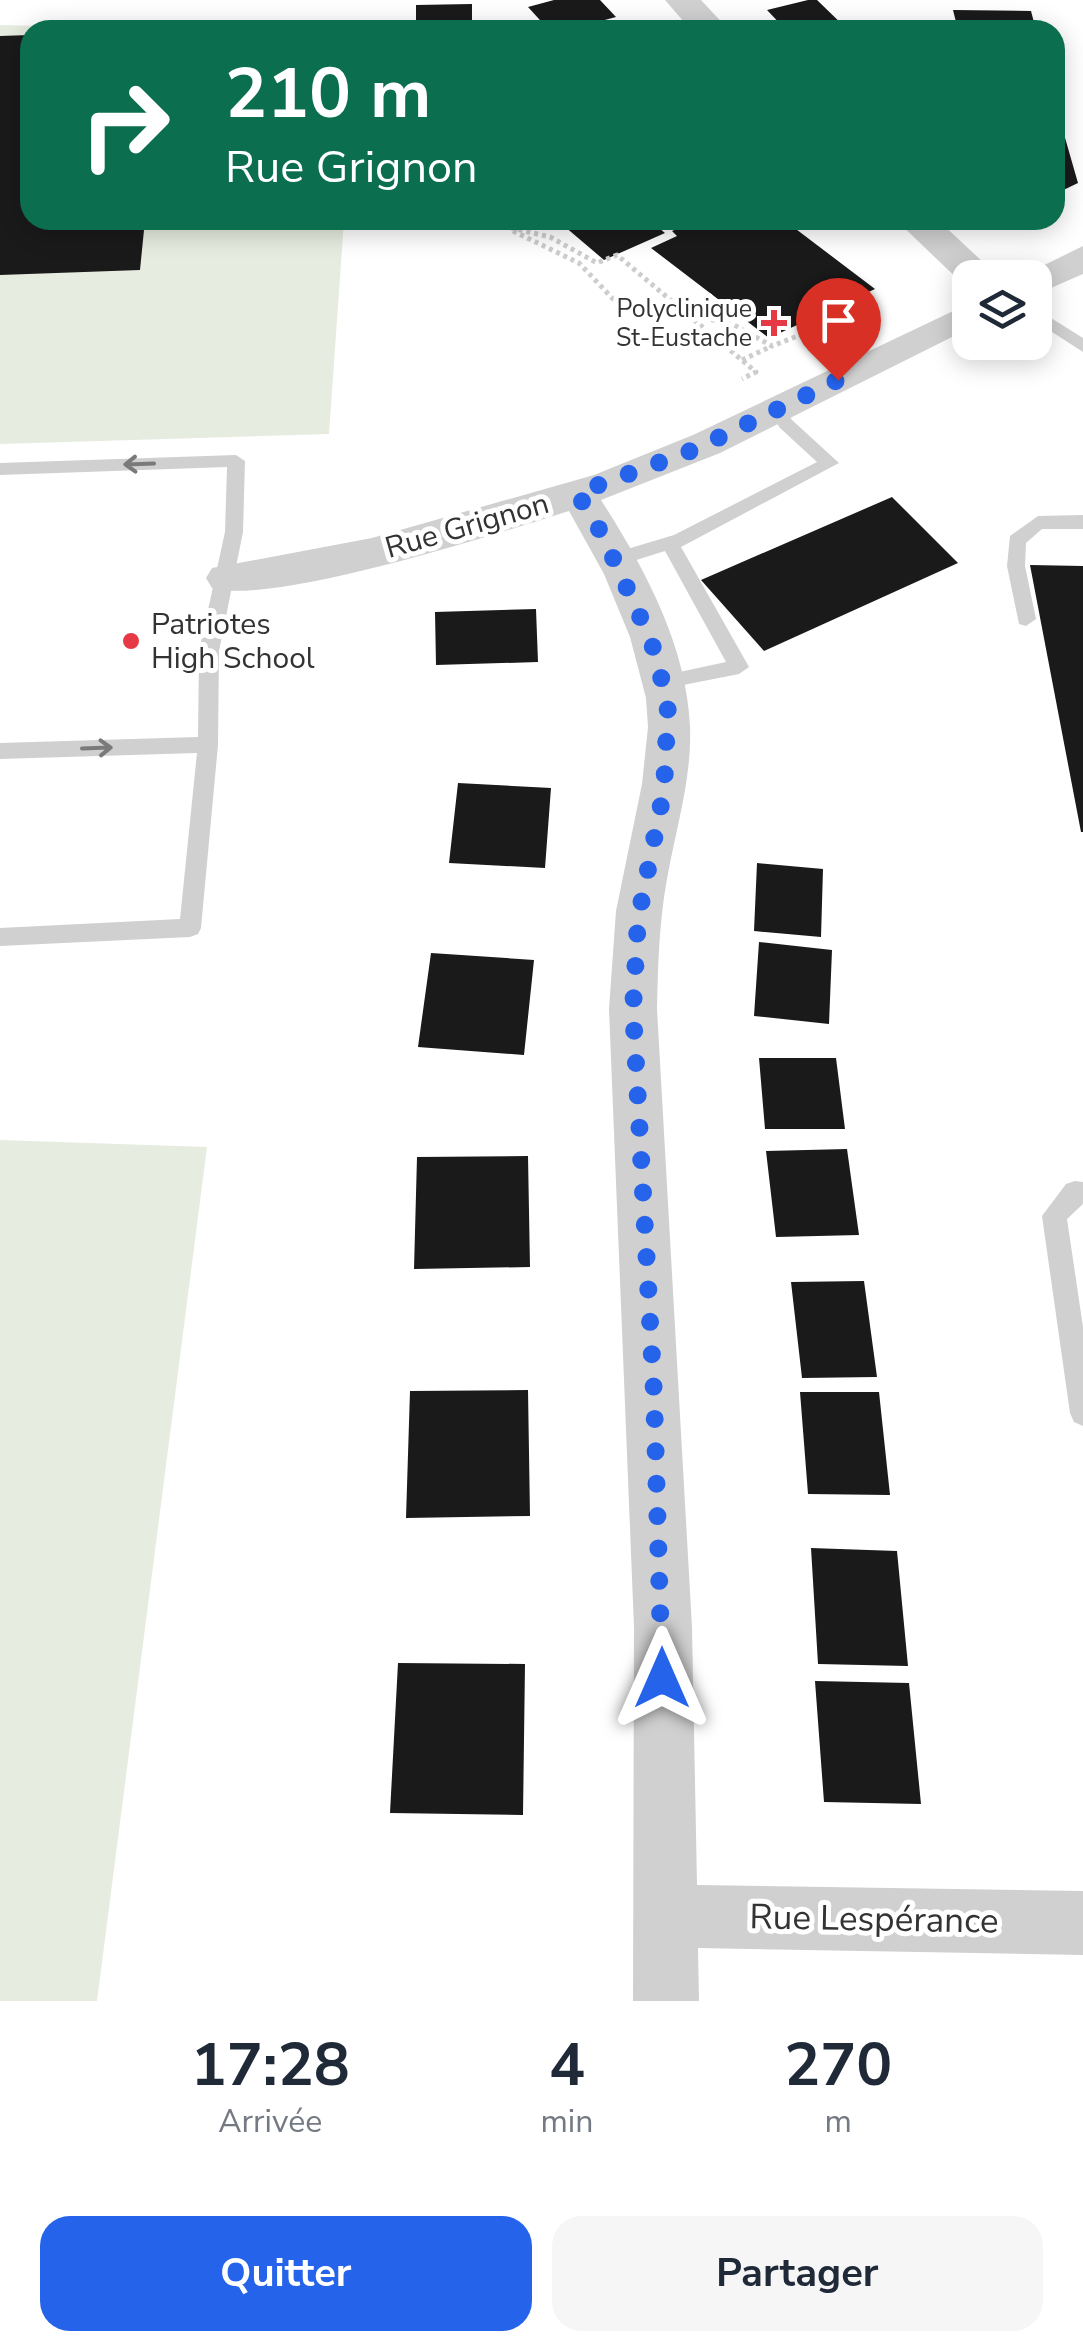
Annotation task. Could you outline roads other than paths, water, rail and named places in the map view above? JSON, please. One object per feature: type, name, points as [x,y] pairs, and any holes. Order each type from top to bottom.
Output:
[{"type":"street","points":[[682,0],[701,20]]},
{"type":"street","points":[[926,230],[960,260]]},
{"type":"street","points":[[1052,274],[1083,258]]},
{"type":"street","name":"Rue Grignon","points":[[226,578],[338,562],[577,493],[666,462],[952,323]]},
{"type":"street","points":[[577,493],[614,560],[652,644],[664,682],[670,728],[638,919],[633,1019],[660,1542],[666,2001]]},
{"type":"street","name":"Rue Lespérance","points":[[666,1916],[1083,1923]]},
{"type":"lane","points":[[1052,325],[1083,346]]},
{"type":"lane","points":[[614,560],[670,544],[830,464],[786,424],[777,410]]},
{"type":"lane","points":[[0,469],[236,461],[234,532],[209,651],[208,745],[190,928],[0,937]]},
{"type":"lane","points":[[1026,619],[1016,566],[1017,541],[1038,523],[1083,522]]},
{"type":"lane","points":[[664,682],[739,667],[670,544]]},
{"type":"lane","points":[[0,751],[208,745]]},
{"type":"lane","points":[[1083,1193],[1075,1192],[1054,1216],[1076,1317],[1083,1413]]},
{"type":"place","name":"Polyclinique St-Eustache","points":[[774,323]]},
{"type":"place","name":"Patriotes High School","points":[[131,641]]}]
